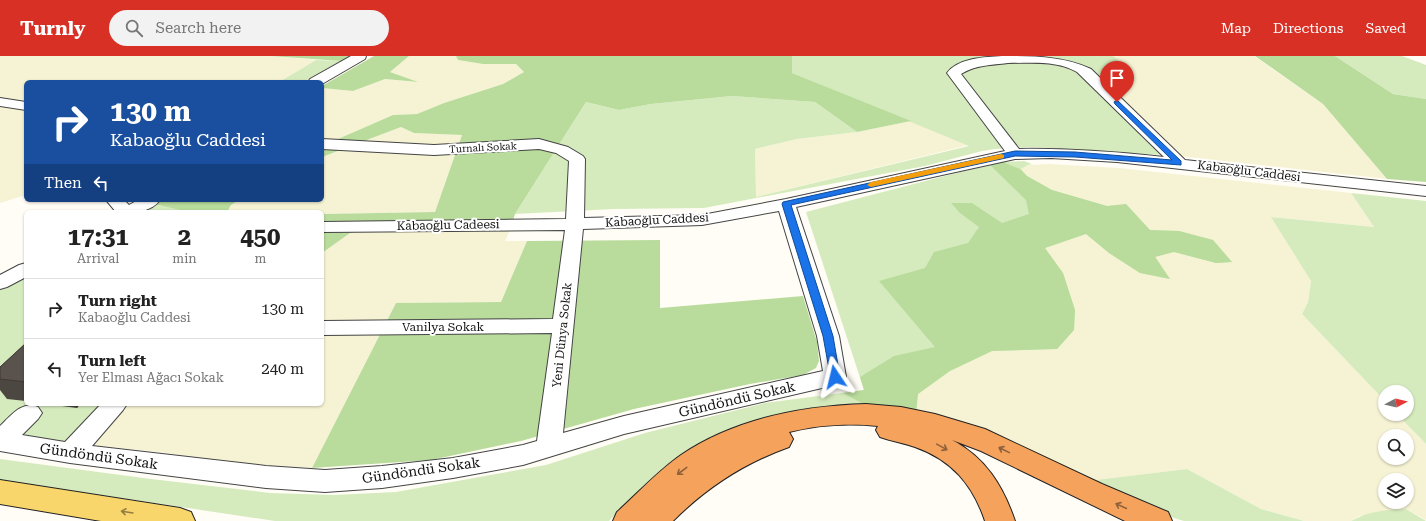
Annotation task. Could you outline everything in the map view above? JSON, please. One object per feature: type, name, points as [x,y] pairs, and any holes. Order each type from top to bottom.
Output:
[{"type":"highway","points":[[628,521],[678,474],[700,458],[725,443],[778,424],[803,418],[858,414],[914,420],[969,434],[1125,508],[1157,521]]},
{"type":"highway","points":[[653,521],[684,491],[704,475],[735,456],[788,436],[852,428],[906,433],[923,438],[941,446],[966,463],[978,475],[989,490],[996,504],[1000,521]]},
{"type":"main road","points":[[0,492],[180,521]]},
{"type":"street","points":[[318,80],[360,56]]},
{"type":"street","points":[[1015,154],[958,80],[954,73],[957,69],[990,60],[1006,59],[1052,60],[1079,66],[1179,163]]},
{"type":"street","points":[[0,102],[24,106]]},
{"type":"street","name":"Turnalı Sokak","points":[[324,144],[434,150],[539,144],[562,150],[576,159],[575,224]]},
{"type":"street","name":"Kabaoğlu Caddesi","points":[[575,224],[702,220],[786,204],[1015,154],[1051,153],[1179,163],[1426,191]]},
{"type":"street","points":[[117,202],[123,210]]},
{"type":"street","points":[[133,210],[147,202]]},
{"type":"street","name":"Gündöndü Sokak","points":[[0,441],[70,453],[266,477],[325,481],[382,477],[453,468],[522,455],[624,425],[728,400],[835,377],[828,336],[786,204]]},
{"type":"street","name":"Kabaoğlu Cadeesi","points":[[324,227],[575,224]]},
{"type":"street","name":"Yeni Dünya Sokak","points":[[549,446],[575,224]]},
{"type":"street","points":[[0,283],[24,270]]},
{"type":"street","name":"Vanilya Sokak","points":[[324,328],[563,326]]},
{"type":"street","points":[[70,453],[113,406]]},
{"type":"street","points":[[0,441],[30,413]]},
{"type":"shaded area","points":[[0,56],[271,56],[316,60],[282,80],[24,80],[24,196],[0,203]]},
{"type":"shaded area","points":[[409,56],[456,56],[458,60],[483,64],[516,64],[524,72],[503,84],[444,103],[417,114],[393,115],[327,144],[324,143],[324,88],[353,91],[385,79],[415,82],[390,72]]},
{"type":"shaded area","points":[[1113,56],[1254,56],[1323,104],[1387,179],[1179,156],[1098,74],[1131,71]]},
{"type":"shaded area","points":[[911,121],[969,145],[756,197],[755,149],[797,139],[857,132]]},
{"type":"shaded area","points":[[401,127],[414,133],[462,135],[435,212],[324,214],[324,210],[228,210],[231,205],[236,202],[324,202],[324,156]]},
{"type":"shaded area","points":[[1049,164],[1119,168],[1351,193],[1374,227],[1272,217],[1311,281],[1308,302],[1302,314],[1378,394],[1378,421],[1404,421],[1412,429],[1378,429],[1378,465],[1414,465],[1414,432],[1426,444],[1426,520],[1406,509],[1359,516],[1351,521],[1304,521],[1261,509],[1187,469],[1087,481],[916,413],[918,394],[950,371],[992,351],[1057,349],[1063,273],[1045,248],[1086,234],[1109,253],[1169,279],[1154,256],[1174,252],[1216,263],[1179,231],[1150,230],[1126,204],[1107,206],[1052,190],[1027,176],[1020,169],[1028,165]]},
{"type":"shaded area","points":[[379,225],[510,230],[505,241],[527,241],[501,302],[396,303],[312,468],[232,463],[159,452],[70,443],[103,406],[324,406],[324,252],[350,233]]},
{"type":"green space","points":[[271,56],[352,56],[341,61]]},
{"type":"green space","points":[[374,56],[409,56],[390,72],[418,82],[385,79],[353,91],[324,88],[324,85]]},
{"type":"green space","points":[[456,56],[792,56],[792,73],[911,121],[857,132],[815,102],[732,96],[651,104],[619,110],[586,102],[515,214],[510,230],[379,225],[350,233],[324,252],[324,214],[435,212],[462,135],[414,133],[401,127],[324,156],[324,145],[393,115],[417,114],[444,103],[503,84],[524,72],[516,64],[483,64],[458,60]]},
{"type":"green space","points":[[792,56],[1113,56],[1132,71],[1098,75],[1179,156],[1031,147],[995,149],[925,166],[704,208],[614,209],[515,214],[586,102],[619,110],[651,104],[732,96],[815,102],[857,132],[797,139],[755,149],[756,197],[969,146],[792,73]]},
{"type":"green space","points":[[1255,56],[1335,56],[1393,94],[1426,99],[1426,182],[1387,179],[1323,104]]},
{"type":"green space","points":[[1335,56],[1402,56],[1426,65],[1426,99],[1393,94]]},
{"type":"green space","points":[[316,60],[341,61],[307,80],[282,80]]},
{"type":"green space","points":[[1024,161],[1032,164],[1021,169],[1027,176],[1052,190],[1107,206],[1126,204],[1150,230],[1179,231],[1213,240],[1232,262],[1216,263],[1174,252],[1155,256],[1170,279],[1140,273],[1109,253],[1086,234],[1045,248],[1063,273],[1075,310],[1074,330],[1057,349],[992,351],[950,371],[918,394],[916,413],[870,407],[672,464],[628,501],[609,521],[275,521],[0,480],[0,459],[270,493],[334,495],[396,492],[546,465],[645,433],[765,403],[864,390],[806,212],[960,172],[1003,162]]},
{"type":"green space","points":[[1003,162],[1020,169],[1027,176],[1052,190],[1107,206],[1126,204],[1150,230],[1179,231],[1213,240],[1232,262],[1216,263],[1174,252],[1155,257],[1170,279],[1140,273],[1109,253],[1086,234],[1045,248],[1063,273],[1075,310],[1074,330],[1057,349],[992,351],[950,371],[918,394],[916,413],[869,407],[843,393],[864,390],[860,377],[894,356],[935,347],[879,281],[925,268],[934,252],[968,243],[979,227],[960,213],[951,203],[972,203],[1002,223],[1029,214],[1026,200],[990,165]]},
{"type":"green space","points":[[1351,193],[1426,201],[1426,444],[1414,432],[1414,429],[1412,429],[1404,421],[1414,421],[1414,385],[1378,385],[1378,394],[1302,314],[1308,302],[1311,281],[1271,217],[1374,227]]},
{"type":"green space","points":[[158,202],[236,202],[231,205],[228,210],[180,210],[154,204]]},
{"type":"green space","points":[[154,204],[180,210],[144,210]]},
{"type":"green space","points":[[660,240],[660,308],[803,296],[817,342],[819,361],[816,368],[803,375],[750,384],[634,409],[521,441],[431,460],[312,468],[396,303],[501,302],[527,241]]},
{"type":"green space","points":[[24,276],[24,406],[103,406],[70,443],[0,430],[0,289]]},
{"type":"green space","points":[[1187,469],[1261,509],[1304,521],[1184,521],[1171,517],[1087,481]]},
{"type":"green space","points":[[1406,509],[1426,521],[1351,521],[1364,515]]},
{"type":"building","points":[[24,345],[24,382],[0,379],[0,367]]},
{"type":"slow traffic","points":[[871,185],[1001,157]]},
{"type":"route","points":[[835,377],[828,336],[786,204],[1015,154],[1075,154],[1179,163],[1117,102]]}]
